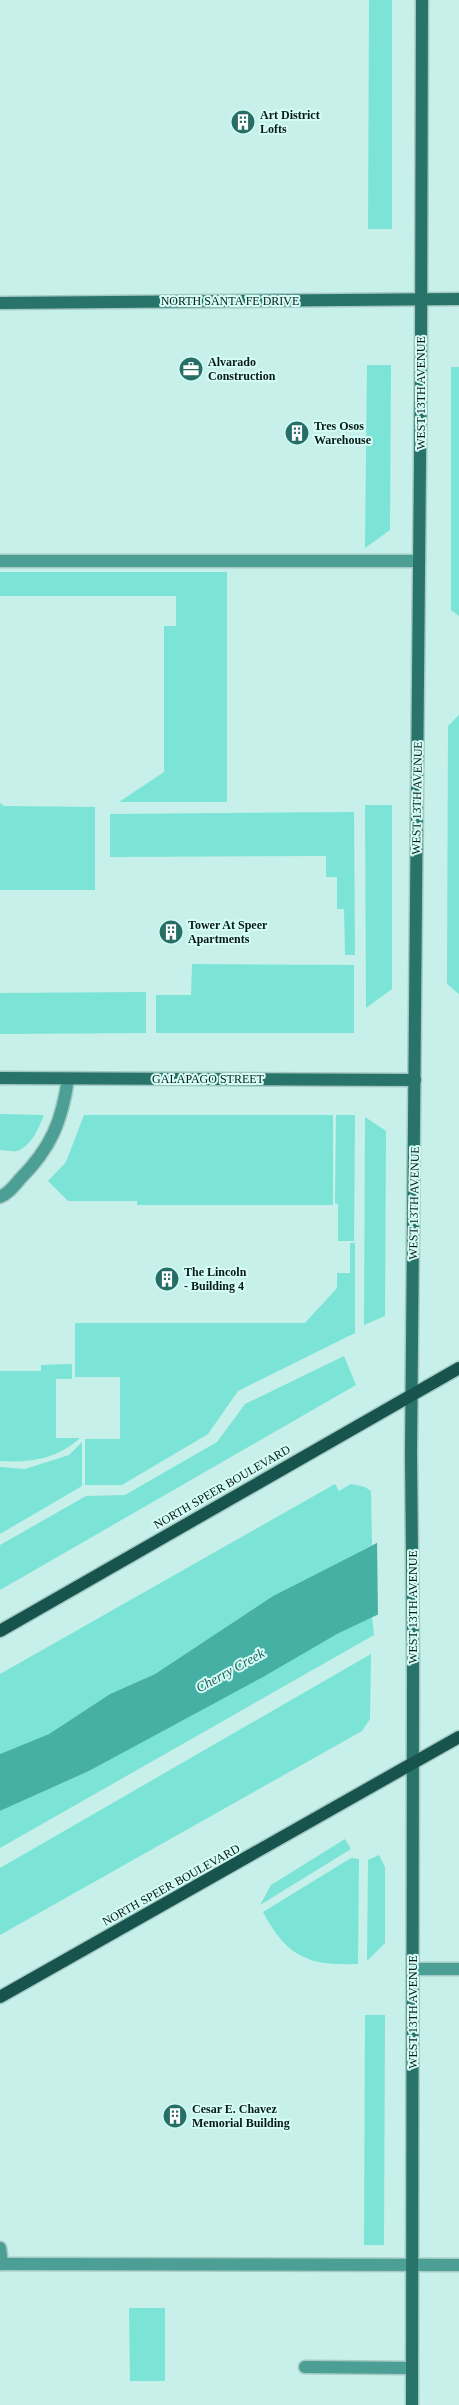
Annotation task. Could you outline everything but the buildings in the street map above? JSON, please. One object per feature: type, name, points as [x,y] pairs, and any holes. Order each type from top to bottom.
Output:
[{"type":"main road","name":"WEST 13TH AVENUE","points":[[412,2405],[412,1470],[422,0]]},
{"type":"main road","name":"NORTH SANTA FE DRIVE","points":[[0,303],[459,299]]},
{"type":"main road","name":"GALAPAGO STREET","points":[[0,1078],[415,1080]]},
{"type":"main road","name":"NORTH SPEER BOULEVARD","points":[[0,1631],[459,1368]]},
{"type":"main road","name":"NORTH SPEER BOULEVARD","points":[[0,1997],[459,1737]]},
{"type":"street","points":[[0,561],[419,561]]},
{"type":"street","points":[[0,1198],[42,1155],[54,1134],[63,1110],[68,1079]]},
{"type":"street","points":[[413,1969],[459,1970]]},
{"type":"street","points":[[0,2248],[1,2264],[459,2266]]},
{"type":"street","points":[[305,2367],[412,2368]]},
{"type":"green space","points":[[369,0],[392,0],[392,229],[368,229]]},
{"type":"green space","points":[[367,365],[391,365],[390,530],[365,548]]},
{"type":"green space","points":[[451,367],[459,367],[459,616],[451,610]]},
{"type":"green space","points":[[0,572],[227,572],[227,802],[119,802],[164,772],[164,626],[176,626],[176,596],[0,596]]},
{"type":"green space","points":[[459,715],[459,994],[447,984],[448,726]]},
{"type":"green space","points":[[0,803],[4,806],[95,807],[95,890],[0,890]]},
{"type":"green space","points":[[365,805],[392,805],[392,989],[366,1008]]},
{"type":"green space","points":[[354,812],[355,955],[345,955],[344,909],[337,909],[337,877],[326,877],[326,856],[110,857],[110,814]]},
{"type":"green space","points":[[192,964],[354,965],[354,1033],[156,1033],[156,995],[191,995]]},
{"type":"green space","points":[[146,992],[146,1033],[0,1034],[0,993]]},
{"type":"green space","points":[[0,1114],[44,1115],[31,1141],[22,1149],[13,1151],[0,1150]]},
{"type":"green space","points":[[84,1115],[333,1115],[333,1205],[137,1205],[137,1201],[68,1201],[48,1181],[66,1162]]},
{"type":"green space","points":[[336,1115],[355,1115],[354,1241],[338,1241],[338,1204],[335,1203]]},
{"type":"green space","points":[[365,1117],[386,1131],[385,1316],[364,1325]]},
{"type":"green space","points":[[350,1243],[355,1243],[355,1333],[238,1391],[208,1434],[122,1485],[85,1485],[85,1439],[120,1439],[120,1377],[75,1377],[75,1323],[305,1323],[337,1288],[337,1273],[350,1273]]},
{"type":"green space","points":[[344,1356],[356,1385],[0,1590],[0,1545],[86,1496],[125,1495],[217,1442],[245,1404]]},
{"type":"green space","points":[[72,1364],[72,1379],[56,1379],[56,1438],[80,1438],[62,1451],[43,1458],[22,1461],[0,1461],[0,1371],[41,1371],[41,1365]]},
{"type":"green space","points":[[82,1442],[82,1486],[0,1534],[0,1467],[25,1469],[69,1455]]},
{"type":"green space","points":[[335,1484],[339,1491],[351,1484],[365,1487],[371,1491],[372,1545],[273,1596],[155,1674],[110,1694],[49,1734],[0,1754],[0,1674]]},
{"type":"green space","points":[[372,1617],[374,1635],[0,1848],[0,1811],[89,1771],[337,1634]]},
{"type":"green space","points":[[371,1654],[370,1719],[362,1731],[0,1935],[0,1868]]},
{"type":"green space","points":[[345,1839],[351,1849],[260,1905],[271,1885]]},
{"type":"green space","points":[[379,1855],[385,1867],[385,1943],[367,1961],[368,1860]]},
{"type":"green space","points":[[351,1858],[359,1859],[358,1964],[325,1963],[301,1956],[290,1949],[281,1939],[263,1912]]},
{"type":"green space","points":[[365,2015],[385,2015],[384,2245],[364,2245]]},
{"type":"green space","points":[[129,2308],[165,2308],[165,2381],[130,2381]]},
{"type":"water","name":"Cherry Creek","points":[[459,1501],[459,1576],[337,1634],[263,1677],[89,1771],[0,1811],[0,1754],[49,1734],[110,1694],[155,1674],[273,1596]]},
{"type":"pier","points":[[459,1498],[459,1579],[378,1617],[377,1539]]},
{"type":"place","name":"Art District Lofts","points":[[243,122]]},
{"type":"place","name":"Alvarado Construction","points":[[191,369]]},
{"type":"place","name":"Tres Osos Warehouse","points":[[297,433]]},
{"type":"place","name":"Tower At Speer Apartments","points":[[171,932]]},
{"type":"place","name":"The Lincoln - Building 4","points":[[167,1279]]},
{"type":"place","name":"Cesar E. Chavez Memorial Building","points":[[175,2116]]}]
